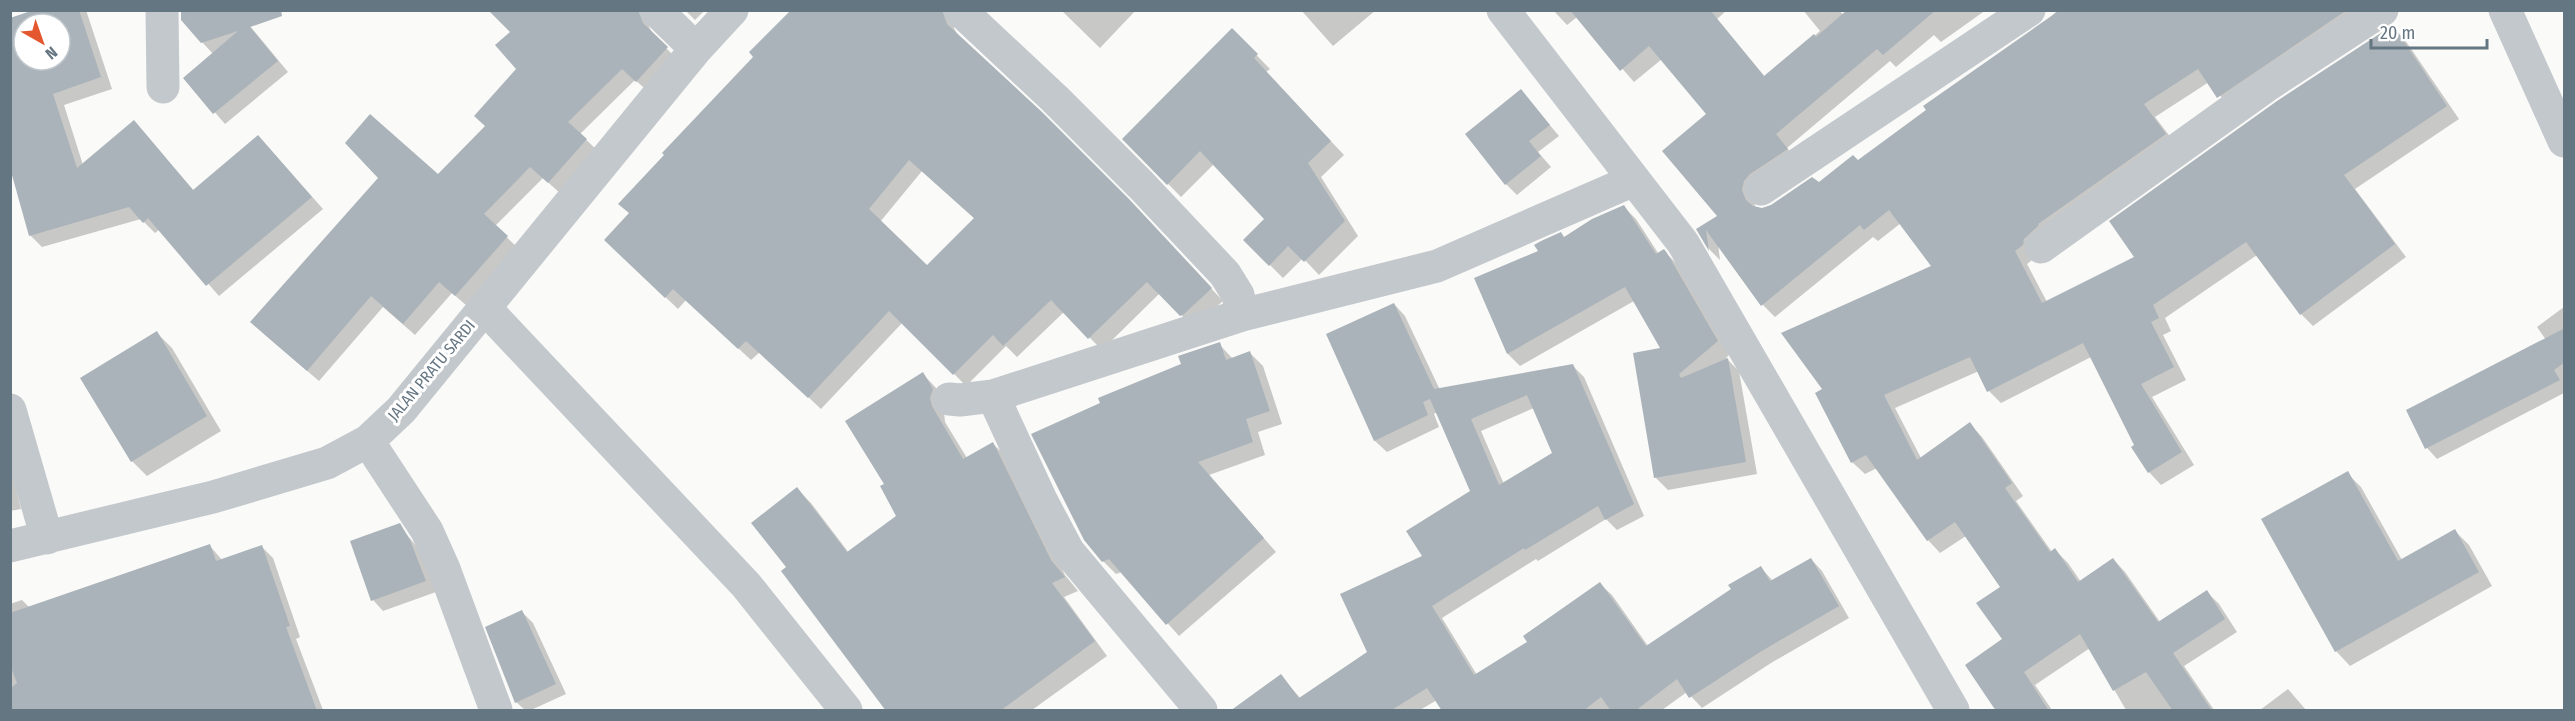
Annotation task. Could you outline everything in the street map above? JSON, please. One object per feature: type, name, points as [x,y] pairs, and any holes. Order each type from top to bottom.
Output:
[{"type":"street","points":[[162,10],[163,87]]},
{"type":"street","points":[[656,10],[696,49]]},
{"type":"street","name":"JALAN PRATU SARDI","points":[[10,546],[213,497],[327,463],[368,441],[401,410],[696,49],[732,10]]},
{"type":"street","points":[[960,10],[1063,107],[1225,274],[1238,295],[1242,315]]},
{"type":"street","points":[[1503,10],[1683,243],[1953,711]]},
{"type":"street","points":[[1761,189],[2029,10]]},
{"type":"street","points":[[2041,247],[2266,86],[2382,10]]},
{"type":"street","points":[[2505,10],[2565,141]]},
{"type":"street","points":[[949,399],[993,396],[1242,315],[1437,267],[1634,180]]},
{"type":"street","points":[[484,307],[746,585],[846,711]]},
{"type":"street","points":[[993,396],[1041,500],[1068,551],[1201,711]]},
{"type":"street","points":[[10,410],[47,538]]},
{"type":"street","points":[[368,441],[427,531],[444,569],[496,711]]},
{"type":"building","points":[[79,10],[101,77],[53,94],[77,168],[134,120],[193,190],[258,135],[312,197],[206,286],[148,218],[143,223],[129,207],[29,236],[10,168],[10,18],[12,17],[12,72],[72,72],[72,12],[28,12]]},
{"type":"building","points":[[181,10],[281,10],[282,16],[250,27],[278,61],[213,114],[183,78],[238,31],[201,43],[181,20]]},
{"type":"building","points":[[488,10],[638,10],[643,23],[668,47],[636,82],[622,69],[568,122],[587,139],[548,183],[530,167],[484,214],[508,236],[455,296],[439,282],[403,324],[371,296],[307,371],[250,322],[378,178],[345,143],[370,114],[438,174],[485,126],[474,116],[516,69],[495,45],[510,32]]},
{"type":"building","points":[[791,10],[942,10],[947,24],[1042,112],[1129,199],[1212,288],[1180,316],[1147,282],[1088,339],[1051,300],[1003,346],[993,335],[953,375],[889,311],[808,398],[746,341],[738,349],[673,289],[665,298],[604,240],[629,213],[618,204],[664,155],[662,153],[753,57],[749,52]],"holes":[[[909,160],[974,218],[927,265],[869,209]]]},
{"type":"building","points":[[1570,10],[1710,10],[1764,76],[1814,34],[1816,37],[1847,10],[1936,10],[1883,55],[1877,49],[1776,134],[1788,149],[1750,174],[1744,181],[1742,190],[1746,200],[1753,206],[1762,208],[1771,205],[1812,177],[1819,182],[1853,155],[1858,160],[1926,110],[1923,106],[2060,10],[2347,10],[2217,98],[2198,69],[2144,104],[2166,134],[2038,224],[2024,239],[2023,245],[2015,251],[2042,303],[2134,257],[2109,221],[2277,101],[2393,25],[2447,106],[2344,175],[2395,244],[2300,315],[2246,242],[2153,305],[2159,318],[2151,322],[2174,367],[2141,384],[2182,452],[2148,473],[2131,447],[2134,445],[2083,343],[1987,392],[1970,357],[1884,395],[1917,460],[1970,422],[2012,483],[2005,488],[2050,552],[2055,548],[2078,582],[2113,558],[2158,622],[2207,590],[2225,619],[2173,653],[2212,711],[2173,711],[2146,672],[2113,691],[2080,634],[2024,672],[2049,711],[1996,711],[1965,665],[2002,639],[1976,603],[2000,587],[1955,522],[1927,541],[1866,455],[1851,463],[1815,393],[1822,389],[1781,333],[1931,266],[1889,210],[1864,230],[1860,225],[1761,306],[1706,230],[1709,251],[1696,229],[1717,216],[1662,151],[1706,114],[1649,46],[1620,71]]},
{"type":"building","points":[[1232,28],[1258,54],[1254,58],[1331,141],[1308,163],[1345,221],[1304,262],[1288,246],[1269,266],[1243,240],[1264,219],[1200,151],[1167,185],[1122,139]]},
{"type":"building","points":[[1521,89],[1550,125],[1529,141],[1541,156],[1505,185],[1465,134]]},
{"type":"building","points":[[1624,205],[1656,254],[1664,249],[1667,253],[1718,341],[1679,374],[1681,378],[1728,358],[1746,462],[1654,478],[1633,353],[1660,348],[1625,287],[1507,354],[1474,278],[1538,251],[1534,245],[1541,241],[1561,232],[1564,237],[1592,219]]},
{"type":"building","points":[[1394,303],[1434,389],[1573,364],[1634,504],[1605,520],[1598,506],[1525,550],[1524,548],[1432,606],[1474,675],[1527,642],[1523,636],[1600,582],[1646,646],[1731,589],[1728,585],[1761,566],[1770,581],[1811,558],[1839,606],[1760,652],[1689,698],[1677,679],[1635,711],[1611,711],[1601,697],[1583,711],[1442,711],[1427,688],[1390,711],[1230,711],[1281,674],[1299,698],[1367,652],[1340,594],[1422,556],[1406,531],[1470,491],[1430,399],[1423,402],[1428,415],[1374,441],[1326,334]],"holes":[[[1527,395],[1552,453],[1499,485],[1471,419]]]},
{"type":"building","points":[[2565,328],[2565,362],[2554,370],[2560,380],[2425,449],[2406,410]]},
{"type":"building","points":[[157,331],[207,416],[131,462],[80,378]]},
{"type":"building","points":[[1220,342],[1226,360],[1250,351],[1270,411],[1246,419],[1253,442],[1198,462],[1264,538],[1166,625],[1109,559],[1102,562],[1084,540],[1031,434],[1100,403],[1098,398],[1181,364],[1178,356]]},
{"type":"building","points":[[923,372],[933,389],[930,398],[932,406],[963,459],[993,442],[1051,560],[1065,577],[1052,583],[1095,641],[1000,711],[886,711],[781,571],[786,567],[751,523],[797,487],[847,552],[896,516],[880,486],[884,484],[845,421]]},
{"type":"building","points":[[2348,471],[2398,561],[2455,529],[2479,572],[2335,652],[2261,519]]},
{"type":"building","points":[[400,523],[410,540],[426,581],[371,601],[350,541]]},
{"type":"building","points":[[210,544],[216,561],[262,545],[290,626],[286,627],[317,711],[10,711],[10,689],[17,683],[10,665],[10,613]]},
{"type":"building","points":[[522,610],[556,684],[515,703],[485,627]]}]
